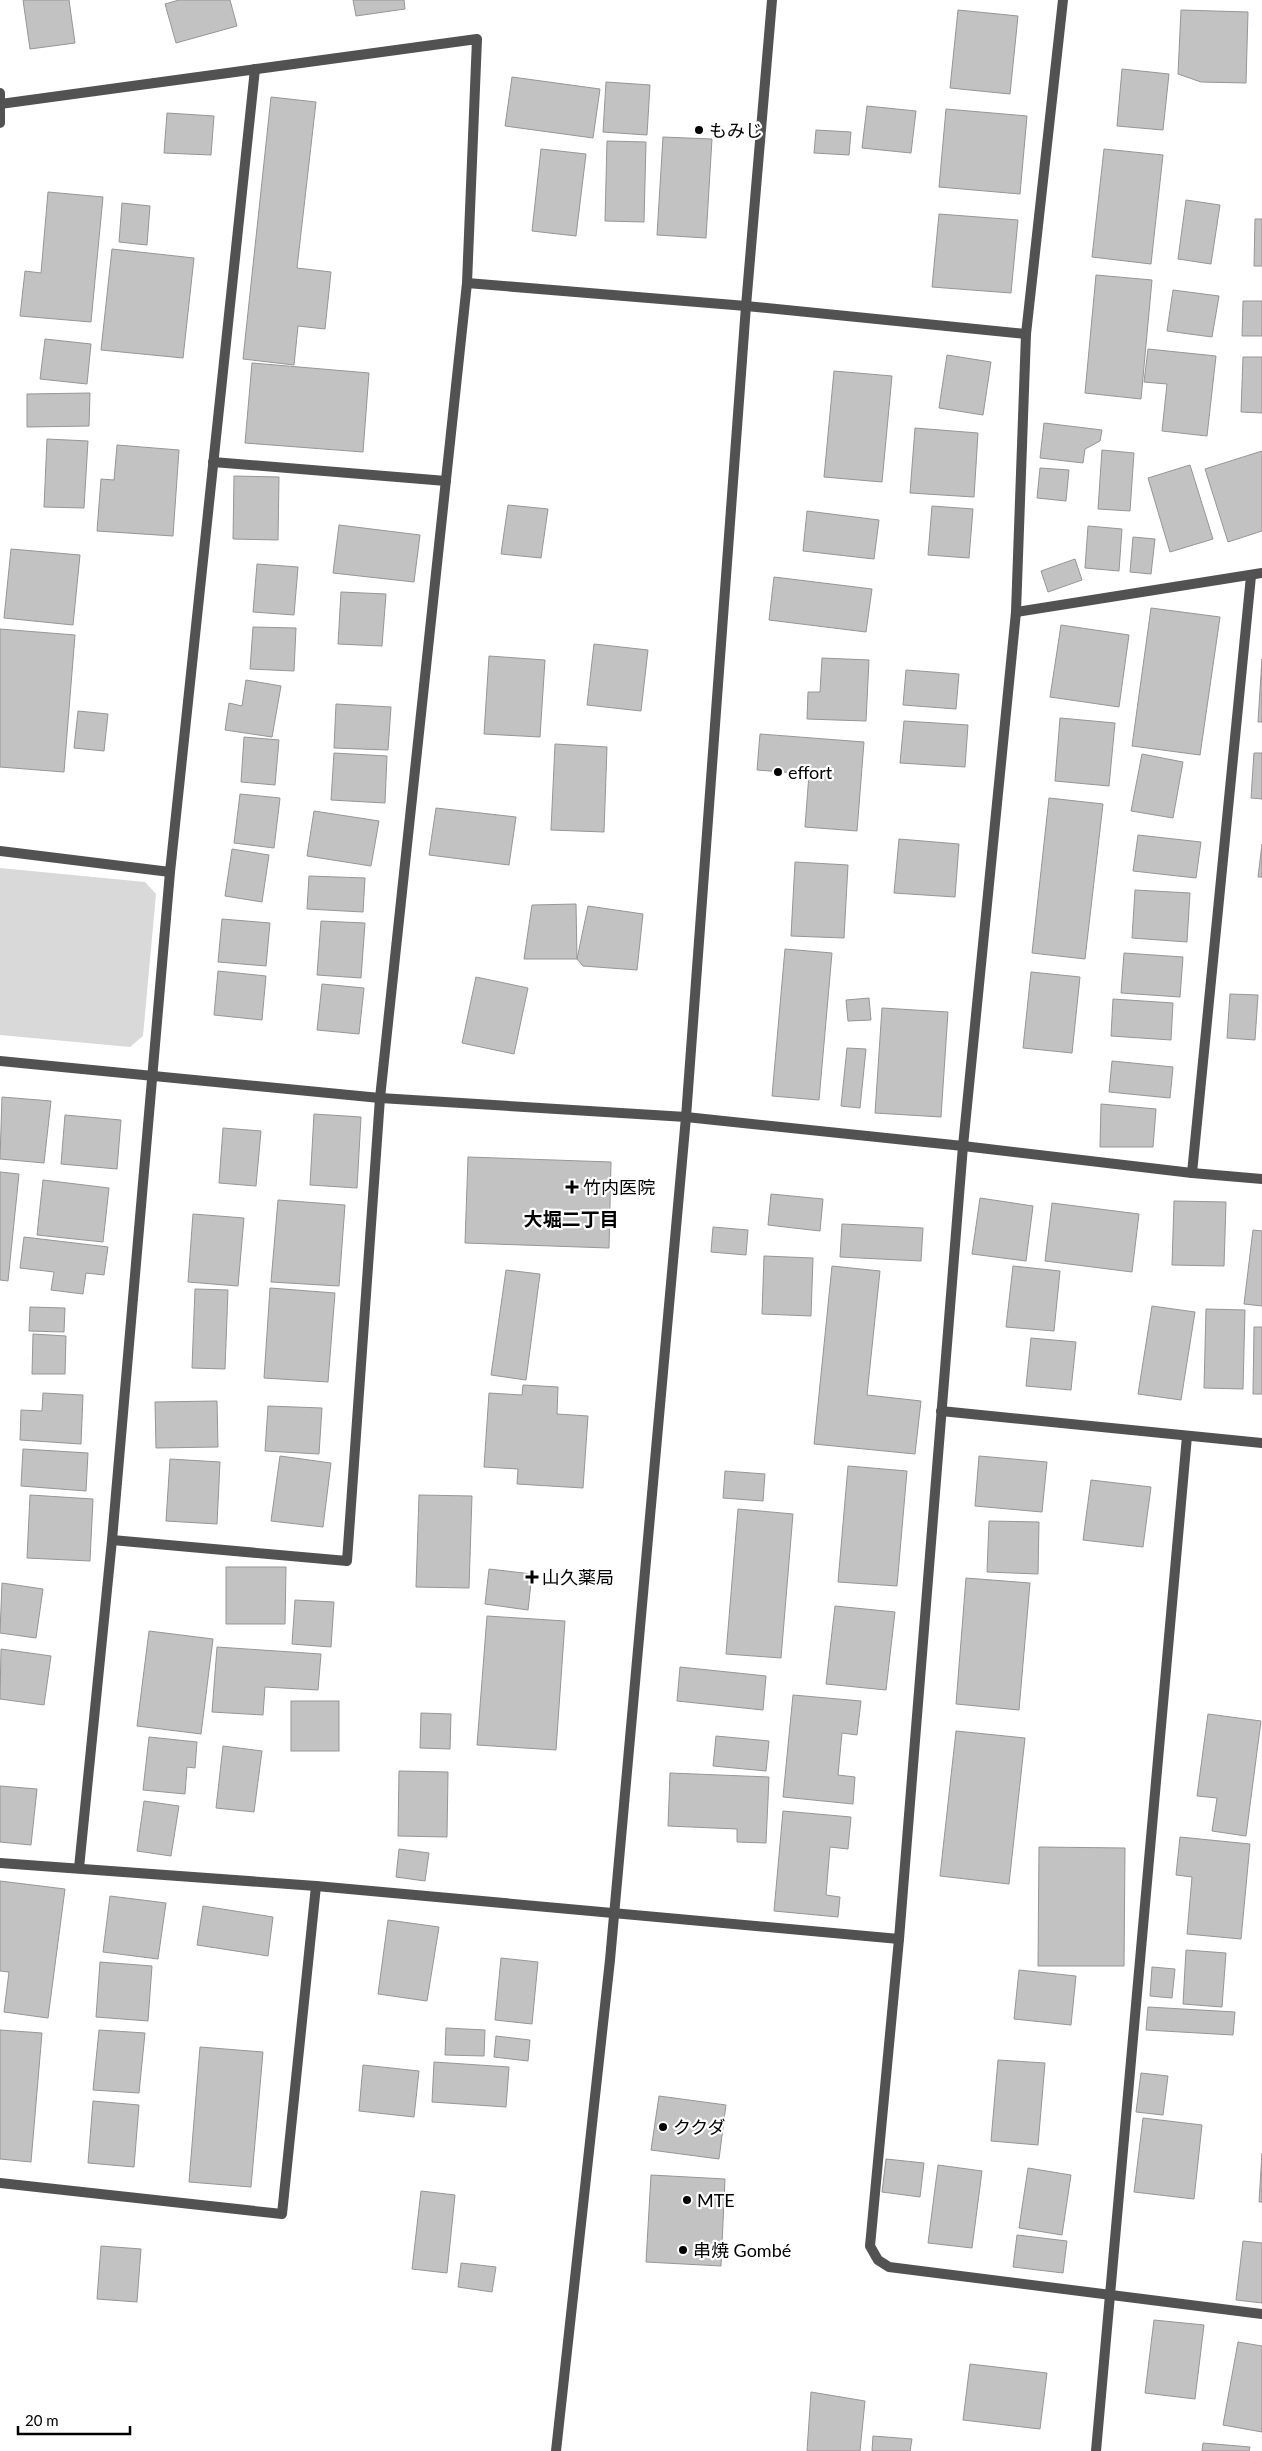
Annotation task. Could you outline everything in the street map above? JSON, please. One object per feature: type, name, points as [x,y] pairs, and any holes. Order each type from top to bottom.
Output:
[{"type":"street","points":[[556,2451],[615,1913],[686,1117],[746,306],[772,0]]},
{"type":"street","points":[[1063,0],[1026,334],[1016,612],[963,1146],[940,1410],[899,1939],[870,2246],[878,2260],[889,2266],[1262,2314]]},
{"type":"street","points":[[0,123],[0,100],[255,69],[477,39],[467,283],[380,1098],[347,1561],[112,1540]]},
{"type":"street","points":[[78,1868],[112,1540],[170,872],[255,69]]},
{"type":"street","points":[[467,283],[746,306],[1026,334]]},
{"type":"street","points":[[213,462],[446,481]]},
{"type":"street","points":[[1016,612],[1262,573]]},
{"type":"street","points":[[1192,1173],[1251,576]]},
{"type":"street","points":[[0,852],[170,872]]},
{"type":"street","points":[[0,1061],[380,1098],[686,1117],[963,1146],[1192,1173],[1262,1179]]},
{"type":"street","points":[[940,1410],[1262,1443]]},
{"type":"street","points":[[1096,2451],[1187,1436]]},
{"type":"street","points":[[0,1863],[316,1886],[899,1939]]},
{"type":"street","points":[[0,2184],[282,2214],[316,1886]]},
{"type":"shaded area","points":[[0,868],[145,882],[156,894],[143,1036],[130,1047],[0,1035]]},
{"type":"building","points":[[23,0],[69,0],[75,43],[30,49]]},
{"type":"building","points":[[179,0],[230,0],[237,26],[176,43],[165,4]]},
{"type":"building","points":[[353,0],[404,0],[405,9],[356,16]]},
{"type":"building","points":[[958,10],[1018,16],[1010,94],[950,88]]},
{"type":"building","points":[[1181,10],[1248,12],[1246,83],[1201,82],[1178,74]]},
{"type":"building","points":[[1122,69],[1169,74],[1163,130],[1117,126]]},
{"type":"building","points":[[512,77],[600,89],[593,138],[505,126]]},
{"type":"building","points":[[606,82],[650,85],[647,135],[603,132]]},
{"type":"building","points":[[271,97],[316,102],[297,268],[331,272],[325,329],[298,326],[294,365],[243,359]]},
{"type":"building","points":[[867,106],[916,111],[911,153],[862,148]]},
{"type":"building","points":[[946,109],[1027,116],[1020,194],[939,187]]},
{"type":"building","points":[[167,113],[214,116],[211,155],[164,153]]},
{"type":"building","points":[[816,130],[851,132],[849,155],[814,153]]},
{"type":"building","points":[[663,137],[712,139],[706,238],[657,235]]},
{"type":"building","points":[[607,141],[646,142],[644,222],[605,221]]},
{"type":"building","points":[[541,149],[586,154],[576,236],[532,231]]},
{"type":"building","points":[[1104,149],[1163,155],[1151,264],[1092,257]]},
{"type":"building","points":[[48,192],[103,197],[91,322],[20,316],[25,271],[41,273]]},
{"type":"building","points":[[1186,200],[1220,205],[1211,264],[1178,259]]},
{"type":"building","points":[[122,203],[150,206],[147,245],[119,242]]},
{"type":"building","points":[[939,214],[1018,220],[1011,293],[932,287]]},
{"type":"building","points":[[1255,219],[1262,219],[1262,266],[1254,266]]},
{"type":"building","points":[[112,249],[194,258],[183,358],[101,350]]},
{"type":"building","points":[[1096,275],[1152,280],[1141,399],[1085,393]]},
{"type":"building","points":[[1173,290],[1219,296],[1212,337],[1167,331]]},
{"type":"building","points":[[1243,301],[1262,301],[1262,336],[1242,336]]},
{"type":"building","points":[[45,339],[91,344],[87,384],[40,379]]},
{"type":"building","points":[[1148,349],[1216,356],[1207,436],[1162,431],[1167,384],[1144,382]]},
{"type":"building","points":[[947,355],[991,362],[983,415],[939,408]]},
{"type":"building","points":[[1243,357],[1262,357],[1262,413],[1241,412]]},
{"type":"building","points":[[252,363],[369,373],[363,452],[245,443]]},
{"type":"building","points":[[834,371],[892,376],[882,482],[824,477]]},
{"type":"building","points":[[90,393],[89,426],[27,427],[27,394]]},
{"type":"building","points":[[1044,423],[1102,430],[1100,441],[1085,449],[1083,463],[1040,458]]},
{"type":"building","points":[[915,428],[978,433],[974,497],[910,493]]},
{"type":"building","points":[[47,439],[88,441],[84,508],[44,507]]},
{"type":"building","points":[[117,445],[179,450],[173,536],[97,531],[101,479],[114,480]]},
{"type":"building","points":[[1102,450],[1134,453],[1130,511],[1098,509]]},
{"type":"building","points":[[1262,451],[1262,531],[1228,542],[1205,469]]},
{"type":"building","points":[[1190,465],[1213,539],[1170,552],[1148,478]]},
{"type":"building","points":[[1040,468],[1069,470],[1066,501],[1037,498]]},
{"type":"building","points":[[234,476],[279,477],[278,540],[233,539]]},
{"type":"building","points":[[508,505],[548,509],[541,558],[501,554]]},
{"type":"building","points":[[932,506],[973,509],[969,558],[928,555]]},
{"type":"building","points":[[807,511],[879,520],[874,559],[803,551]]},
{"type":"building","points":[[339,525],[420,535],[414,582],[333,573]]},
{"type":"building","points":[[1088,526],[1122,529],[1119,571],[1085,568]]},
{"type":"building","points":[[1133,537],[1155,539],[1151,574],[1130,572]]},
{"type":"building","points":[[11,549],[80,555],[73,625],[4,618]]},
{"type":"building","points":[[1075,559],[1082,580],[1048,592],[1041,571]]},
{"type":"building","points":[[257,564],[298,567],[294,615],[253,612]]},
{"type":"building","points":[[774,577],[872,589],[866,632],[769,620]]},
{"type":"building","points":[[341,592],[386,594],[382,646],[338,644]]},
{"type":"building","points":[[1151,608],[1220,617],[1200,755],[1132,746]]},
{"type":"building","points":[[1061,625],[1129,635],[1119,707],[1050,697]]},
{"type":"building","points":[[253,627],[296,628],[294,671],[250,669]]},
{"type":"building","points":[[0,629],[75,635],[64,772],[0,767]]},
{"type":"building","points":[[594,644],[648,650],[641,711],[587,705]]},
{"type":"building","points":[[489,656],[545,660],[540,737],[484,734]]},
{"type":"building","points":[[822,658],[869,660],[866,721],[807,719],[808,692],[820,692]]},
{"type":"building","points":[[1262,659],[1262,722],[1258,722]]},
{"type":"building","points":[[906,670],[959,674],[956,709],[903,705]]},
{"type":"building","points":[[246,680],[281,686],[272,737],[225,730],[229,703],[242,706]]},
{"type":"building","points":[[336,704],[391,707],[388,750],[334,748]]},
{"type":"building","points":[[78,711],[108,714],[104,751],[74,748]]},
{"type":"building","points":[[1060,718],[1115,723],[1109,786],[1055,781]]},
{"type":"building","points":[[904,721],[968,725],[965,767],[900,763]]},
{"type":"building","points":[[760,734],[864,742],[857,831],[805,827],[809,774],[757,770]]},
{"type":"building","points":[[244,737],[279,740],[275,785],[241,782]]},
{"type":"building","points":[[555,744],[607,747],[604,832],[551,830]]},
{"type":"building","points":[[334,753],[387,756],[385,803],[331,800]]},
{"type":"building","points":[[1254,753],[1262,753],[1262,799],[1251,798]]},
{"type":"building","points":[[1142,754],[1183,762],[1173,818],[1131,811]]},
{"type":"building","points":[[240,794],[280,798],[274,848],[234,843]]},
{"type":"building","points":[[1049,798],[1103,804],[1085,959],[1032,953]]},
{"type":"building","points":[[436,808],[516,817],[509,865],[429,855]]},
{"type":"building","points":[[314,811],[379,821],[371,866],[307,856]]},
{"type":"building","points":[[1138,835],[1201,842],[1196,878],[1133,871]]},
{"type":"building","points":[[899,839],[959,844],[955,897],[894,893]]},
{"type":"building","points":[[1262,844],[1262,877],[1258,877]]},
{"type":"building","points":[[232,849],[269,855],[262,902],[225,896]]},
{"type":"building","points":[[795,862],[848,865],[844,938],[791,936]]},
{"type":"building","points":[[309,876],[365,878],[363,912],[307,909]]},
{"type":"building","points":[[1135,890],[1190,893],[1187,942],[1132,938]]},
{"type":"building","points":[[576,904],[577,959],[524,959],[532,905]]},
{"type":"building","points":[[588,906],[643,914],[637,970],[583,966],[577,959]]},
{"type":"building","points":[[222,919],[270,923],[266,966],[218,962]]},
{"type":"building","points":[[321,921],[365,923],[361,978],[317,975]]},
{"type":"building","points":[[785,949],[832,953],[819,1100],[772,1096]]},
{"type":"building","points":[[1124,953],[1183,957],[1180,997],[1121,993]]},
{"type":"building","points":[[218,971],[266,976],[262,1020],[214,1015]]},
{"type":"building","points":[[1031,972],[1080,977],[1072,1053],[1023,1048]]},
{"type":"building","points":[[476,977],[528,988],[514,1054],[462,1043]]},
{"type":"building","points":[[322,984],[364,988],[359,1034],[317,1030]]},
{"type":"building","points":[[1230,994],[1258,995],[1255,1040],[1227,1038]]},
{"type":"building","points":[[869,998],[871,1020],[848,1021],[846,1000]]},
{"type":"building","points":[[1113,999],[1173,1003],[1171,1040],[1111,1036]]},
{"type":"building","points":[[882,1008],[948,1012],[941,1117],[875,1113]]},
{"type":"building","points":[[847,1048],[866,1049],[860,1108],[841,1106]]},
{"type":"building","points":[[1112,1061],[1173,1067],[1170,1098],[1109,1092]]},
{"type":"building","points":[[2,1097],[51,1101],[44,1163],[0,1159]]},
{"type":"building","points":[[1101,1104],[1156,1109],[1153,1147],[1100,1147]]},
{"type":"building","points":[[314,1114],[361,1117],[357,1188],[310,1185]]},
{"type":"building","points":[[65,1115],[121,1120],[117,1169],[61,1164]]},
{"type":"building","points":[[223,1128],[261,1131],[256,1186],[219,1183]]},
{"type":"building","points":[[468,1157],[611,1162],[609,1248],[465,1243]]},
{"type":"building","points":[[0,1172],[19,1174],[8,1281],[0,1280]]},
{"type":"building","points":[[43,1180],[109,1188],[103,1242],[37,1235]]},
{"type":"building","points":[[771,1194],[823,1199],[820,1231],[768,1225]]},
{"type":"building","points":[[980,1198],[1033,1206],[1026,1261],[972,1254]]},
{"type":"building","points":[[278,1200],[345,1205],[339,1286],[271,1282]]},
{"type":"building","points":[[1174,1201],[1226,1202],[1224,1266],[1172,1265]]},
{"type":"building","points":[[1052,1203],[1139,1214],[1132,1272],[1045,1261]]},
{"type":"building","points":[[193,1214],[244,1218],[238,1286],[188,1282]]},
{"type":"building","points":[[842,1224],[923,1228],[921,1261],[840,1257]]},
{"type":"building","points":[[713,1227],[748,1230],[746,1255],[711,1252]]},
{"type":"building","points":[[1253,1230],[1262,1231],[1262,1306],[1244,1304]]},
{"type":"building","points":[[24,1237],[108,1247],[104,1275],[86,1273],[83,1294],[51,1290],[54,1272],[20,1268]]},
{"type":"building","points":[[764,1256],[813,1258],[811,1316],[762,1314]]},
{"type":"building","points":[[832,1266],[880,1271],[867,1395],[921,1401],[915,1454],[814,1444]]},
{"type":"building","points":[[1013,1266],[1060,1271],[1054,1331],[1006,1327]]},
{"type":"building","points":[[506,1270],[540,1274],[526,1380],[491,1375]]},
{"type":"building","points":[[270,1288],[335,1293],[328,1382],[264,1378]]},
{"type":"building","points":[[195,1289],[228,1290],[225,1369],[192,1368]]},
{"type":"building","points":[[1152,1306],[1195,1312],[1181,1400],[1138,1394]]},
{"type":"building","points":[[30,1307],[65,1308],[64,1332],[29,1331]]},
{"type":"building","points":[[1206,1309],[1245,1310],[1243,1389],[1204,1388]]},
{"type":"building","points":[[1254,1327],[1262,1327],[1262,1394],[1253,1394]]},
{"type":"building","points":[[33,1334],[66,1336],[65,1374],[32,1374]]},
{"type":"building","points":[[1031,1338],[1076,1342],[1071,1390],[1026,1386]]},
{"type":"building","points":[[523,1385],[558,1387],[557,1414],[588,1416],[583,1488],[517,1484],[518,1469],[484,1467],[489,1393],[522,1395]]},
{"type":"building","points":[[43,1393],[83,1395],[81,1444],[20,1440],[21,1410],[42,1411]]},
{"type":"building","points":[[217,1401],[218,1447],[156,1448],[155,1402]]},
{"type":"building","points":[[268,1406],[322,1408],[319,1454],[265,1451]]},
{"type":"building","points":[[23,1449],[88,1453],[86,1491],[21,1486]]},
{"type":"building","points":[[280,1456],[331,1463],[323,1527],[271,1521]]},
{"type":"building","points":[[979,1456],[1047,1462],[1042,1512],[975,1506]]},
{"type":"building","points":[[170,1459],[220,1462],[217,1524],[166,1521]]},
{"type":"building","points":[[848,1466],[907,1471],[897,1586],[838,1582]]},
{"type":"building","points":[[725,1471],[765,1474],[763,1501],[723,1498]]},
{"type":"building","points":[[1091,1480],[1151,1487],[1143,1547],[1083,1540]]},
{"type":"building","points":[[30,1495],[93,1499],[90,1561],[27,1558]]},
{"type":"building","points":[[419,1495],[472,1496],[469,1588],[416,1587]]},
{"type":"building","points":[[738,1509],[793,1514],[781,1658],[726,1654]]},
{"type":"building","points":[[989,1521],[1039,1522],[1038,1574],[987,1572]]},
{"type":"building","points":[[226,1567],[286,1567],[285,1624],[226,1624]]},
{"type":"building","points":[[489,1569],[532,1574],[528,1610],[485,1604]]},
{"type":"building","points":[[966,1578],[1030,1583],[1019,1710],[956,1704]]},
{"type":"building","points":[[2,1583],[43,1589],[36,1638],[0,1633]]},
{"type":"building","points":[[295,1600],[334,1602],[331,1647],[292,1644]]},
{"type":"building","points":[[835,1606],[895,1612],[886,1690],[826,1684]]},
{"type":"building","points":[[487,1616],[565,1621],[556,1750],[477,1745]]},
{"type":"building","points":[[149,1631],[213,1639],[201,1734],[137,1726]]},
{"type":"building","points":[[217,1647],[321,1654],[318,1690],[265,1687],[263,1715],[212,1712]]},
{"type":"building","points":[[1,1649],[51,1656],[44,1705],[0,1699]]},
{"type":"building","points":[[680,1667],[766,1676],[763,1710],[677,1701]]},
{"type":"building","points":[[793,1695],[861,1701],[857,1735],[842,1733],[838,1775],[855,1777],[853,1804],[783,1797]]},
{"type":"building","points":[[291,1701],[339,1701],[339,1751],[291,1751]]},
{"type":"building","points":[[421,1713],[451,1714],[450,1749],[420,1748]]},
{"type":"building","points":[[1208,1714],[1261,1721],[1246,1836],[1212,1831],[1217,1798],[1197,1796]]},
{"type":"building","points":[[956,1731],[1025,1738],[1009,1884],[940,1876]]},
{"type":"building","points":[[716,1736],[769,1741],[766,1771],[713,1766]]},
{"type":"building","points":[[149,1737],[197,1742],[195,1768],[187,1767],[185,1794],[143,1790]]},
{"type":"building","points":[[223,1746],[262,1751],[254,1812],[216,1808]]},
{"type":"building","points":[[399,1771],[448,1772],[447,1837],[398,1836]]},
{"type":"building","points":[[670,1773],[769,1777],[766,1843],[737,1842],[737,1829],[668,1826]]},
{"type":"building","points":[[0,1786],[37,1789],[31,1845],[0,1842]]},
{"type":"building","points":[[144,1801],[179,1806],[171,1856],[137,1851]]},
{"type":"building","points":[[783,1811],[851,1817],[848,1849],[830,1847],[826,1895],[840,1897],[838,1917],[774,1911]]},
{"type":"building","points":[[1180,1837],[1250,1844],[1241,1939],[1187,1934],[1192,1877],[1176,1875]]},
{"type":"building","points":[[1039,1847],[1125,1848],[1124,1966],[1038,1966]]},
{"type":"building","points":[[399,1849],[429,1853],[425,1881],[396,1877]]},
{"type":"building","points":[[0,1881],[65,1889],[48,2018],[4,2012],[9,1972],[0,1971]]},
{"type":"building","points":[[110,1896],[166,1903],[158,1959],[103,1952]]},
{"type":"building","points":[[203,1906],[273,1917],[268,1956],[197,1945]]},
{"type":"building","points":[[388,1920],[439,1927],[427,2001],[378,1994]]},
{"type":"building","points":[[1186,1950],[1226,1953],[1222,2007],[1183,2004]]},
{"type":"building","points":[[501,1958],[538,1962],[532,2024],[495,2020]]},
{"type":"building","points":[[100,1962],[152,1966],[148,2021],[96,2017]]},
{"type":"building","points":[[1152,1967],[1175,1969],[1172,1998],[1150,1996]]},
{"type":"building","points":[[1019,1970],[1076,1976],[1071,2025],[1014,2019]]},
{"type":"building","points":[[1148,2007],[1235,2012],[1233,2035],[1146,2030]]},
{"type":"building","points":[[446,2028],[485,2030],[484,2056],[445,2055]]},
{"type":"building","points":[[0,2030],[42,2033],[31,2162],[0,2159]]},
{"type":"building","points":[[99,2030],[145,2033],[139,2093],[93,2090]]},
{"type":"building","points":[[496,2036],[530,2040],[528,2061],[494,2057]]},
{"type":"building","points":[[200,2047],[263,2052],[251,2187],[189,2182]]},
{"type":"building","points":[[998,2060],[1045,2063],[1038,2145],[991,2141]]},
{"type":"building","points":[[434,2062],[509,2067],[506,2107],[432,2102]]},
{"type":"building","points":[[363,2065],[419,2071],[414,2117],[359,2111]]},
{"type":"building","points":[[1141,2073],[1168,2076],[1163,2115],[1136,2112]]},
{"type":"building","points":[[659,2096],[726,2105],[719,2159],[651,2150]]},
{"type":"building","points":[[93,2101],[139,2105],[134,2167],[88,2163]]},
{"type":"building","points":[[1143,2118],[1202,2125],[1194,2199],[1134,2192]]},
{"type":"building","points":[[1262,2153],[1262,2202],[1259,2202]]},
{"type":"building","points":[[886,2159],[924,2163],[920,2197],[882,2192]]},
{"type":"building","points":[[938,2165],[982,2171],[972,2248],[928,2243]]},
{"type":"building","points":[[1028,2168],[1071,2175],[1062,2235],[1019,2228]]},
{"type":"building","points":[[651,2175],[725,2179],[721,2266],[646,2262]]},
{"type":"building","points":[[421,2191],[455,2195],[447,2273],[412,2269]]},
{"type":"building","points":[[1017,2235],[1067,2241],[1063,2273],[1013,2267]]},
{"type":"building","points":[[1243,2241],[1262,2243],[1262,2303],[1236,2300]]},
{"type":"building","points":[[101,2246],[141,2249],[137,2302],[97,2299]]},
{"type":"building","points":[[461,2263],[496,2267],[492,2292],[458,2287]]},
{"type":"building","points":[[1154,2320],[1204,2325],[1195,2399],[1145,2393]]},
{"type":"building","points":[[1238,2342],[1262,2346],[1262,2432],[1223,2425]]},
{"type":"building","points":[[970,2364],[1047,2373],[1040,2429],[963,2420]]},
{"type":"building","points":[[811,2392],[865,2401],[860,2451],[807,2451]]},
{"type":"building","points":[[873,2436],[912,2439],[910,2451],[872,2451]]},
{"type":"building","points":[[1203,2443],[1250,2447],[1249,2451],[1202,2451]]},
{"type":"place","name":"もみじ","points":[[699,130]]},
{"type":"place","name":"effort","points":[[778,772]]},
{"type":"place","name":"竹内医院","points":[[572,1187]]},
{"type":"place","name":"山久薬局","points":[[532,1577]]},
{"type":"place","name":"ククダ","points":[[663,2127]]},
{"type":"place","name":"MTE","points":[[687,2200]]},
{"type":"place","name":"串焼 Gombé","points":[[683,2250]]},
{"type":"district","name":"大堀二丁目","points":[[571,1218]]}]
